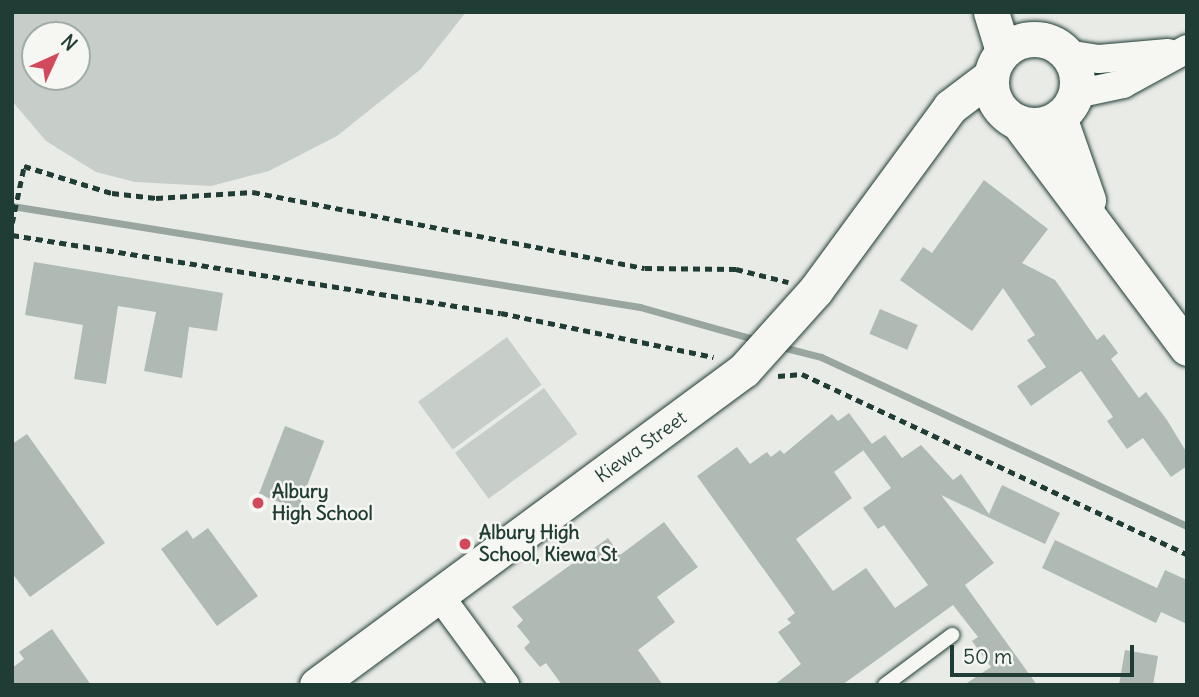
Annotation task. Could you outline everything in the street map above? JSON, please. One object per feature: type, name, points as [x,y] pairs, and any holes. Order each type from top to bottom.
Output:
[{"type":"street","points":[[991,12],[997,63],[994,97],[1045,165],[1102,230],[1187,348]]},
{"type":"street","points":[[1019,12],[1074,66],[1067,106],[1068,151],[1102,230]]},
{"type":"street","points":[[997,63],[1028,38],[1055,46],[1133,58],[1186,49]]},
{"type":"street","points":[[1012,118],[1032,125],[1067,106],[1123,84],[1186,49]]},
{"type":"street","name":"Kiewa Street","points":[[317,685],[748,366],[815,291],[916,158],[950,107],[997,63]]},
{"type":"street","name":"Kiewa Street","points":[[916,158],[956,128],[1012,118]]},
{"type":"street","points":[[439,595],[505,685]]},
{"type":"lane","points":[[885,685],[952,635]]},
{"type":"path","points":[[12,223],[24,166],[112,193],[156,198],[253,192],[645,268],[736,270],[815,291]]},
{"type":"path","points":[[12,235],[501,313],[708,353],[748,366],[802,374],[1187,554]]},
{"type":"shaded area","points":[[12,12],[466,12],[421,69],[337,136],[269,171],[211,186],[135,182],[96,172],[46,141],[12,101]]},
{"type":"shaded area","points":[[507,337],[542,385],[453,449],[418,402]]},
{"type":"shaded area","points":[[544,388],[578,434],[489,499],[455,453]]},
{"type":"building","points":[[984,180],[1048,229],[1022,263],[1055,280],[1097,340],[1104,334],[1118,353],[1111,359],[1139,398],[1146,392],[1167,420],[1187,453],[1187,466],[1171,477],[1143,438],[1127,449],[1107,421],[1113,417],[1081,371],[1031,406],[1017,386],[1046,367],[1027,340],[1035,335],[1003,288],[972,331],[900,280],[923,247],[932,253]]},
{"type":"building","points":[[34,262],[223,293],[217,331],[189,327],[182,378],[144,371],[156,312],[118,306],[106,384],[74,379],[83,325],[25,315]]},
{"type":"building","points":[[880,309],[918,325],[907,350],[869,334]]},
{"type":"building","points":[[849,413],[872,444],[885,435],[902,458],[921,445],[953,480],[961,474],[989,514],[1002,485],[1060,513],[1045,544],[941,495],[994,563],[965,585],[1037,685],[964,685],[991,667],[972,641],[978,637],[953,605],[842,685],[774,685],[801,664],[778,632],[791,623],[787,619],[795,613],[697,476],[737,447],[750,464],[767,452],[771,457],[780,450],[784,454],[832,414],[838,421]],"holes":[[[863,450],[891,488],[863,508],[878,529],[884,525],[928,585],[895,608],[866,568],[833,591],[796,539],[852,498],[834,472]]]},
{"type":"building","points":[[285,426],[324,441],[298,509],[259,494]]},
{"type":"building","points":[[27,434],[105,543],[30,597],[12,573],[12,444]]},
{"type":"building","points":[[664,522],[698,567],[657,597],[675,622],[638,650],[663,685],[562,685],[546,663],[540,667],[524,648],[530,642],[517,626],[523,620],[512,607],[608,538],[620,555]]},
{"type":"building","points":[[208,528],[258,596],[217,626],[161,549],[187,530],[193,539]]},
{"type":"building","points":[[1055,540],[1157,588],[1165,570],[1187,580],[1187,624],[1161,612],[1156,623],[1042,568]]},
{"type":"building","points":[[52,629],[91,685],[12,685],[12,668],[24,659],[19,652]]},
{"type":"building","points":[[1125,650],[1158,656],[1153,685],[1119,685]]},
{"type":"waterway","points":[[12,206],[640,307],[757,340]]},
{"type":"waterway","points":[[778,346],[821,357],[1187,526]]},
{"type":"place","name":"Albury High School","points":[[258,503]]},
{"type":"place","name":"Albury High School, Kiewa St","points":[[465,544]]}]
